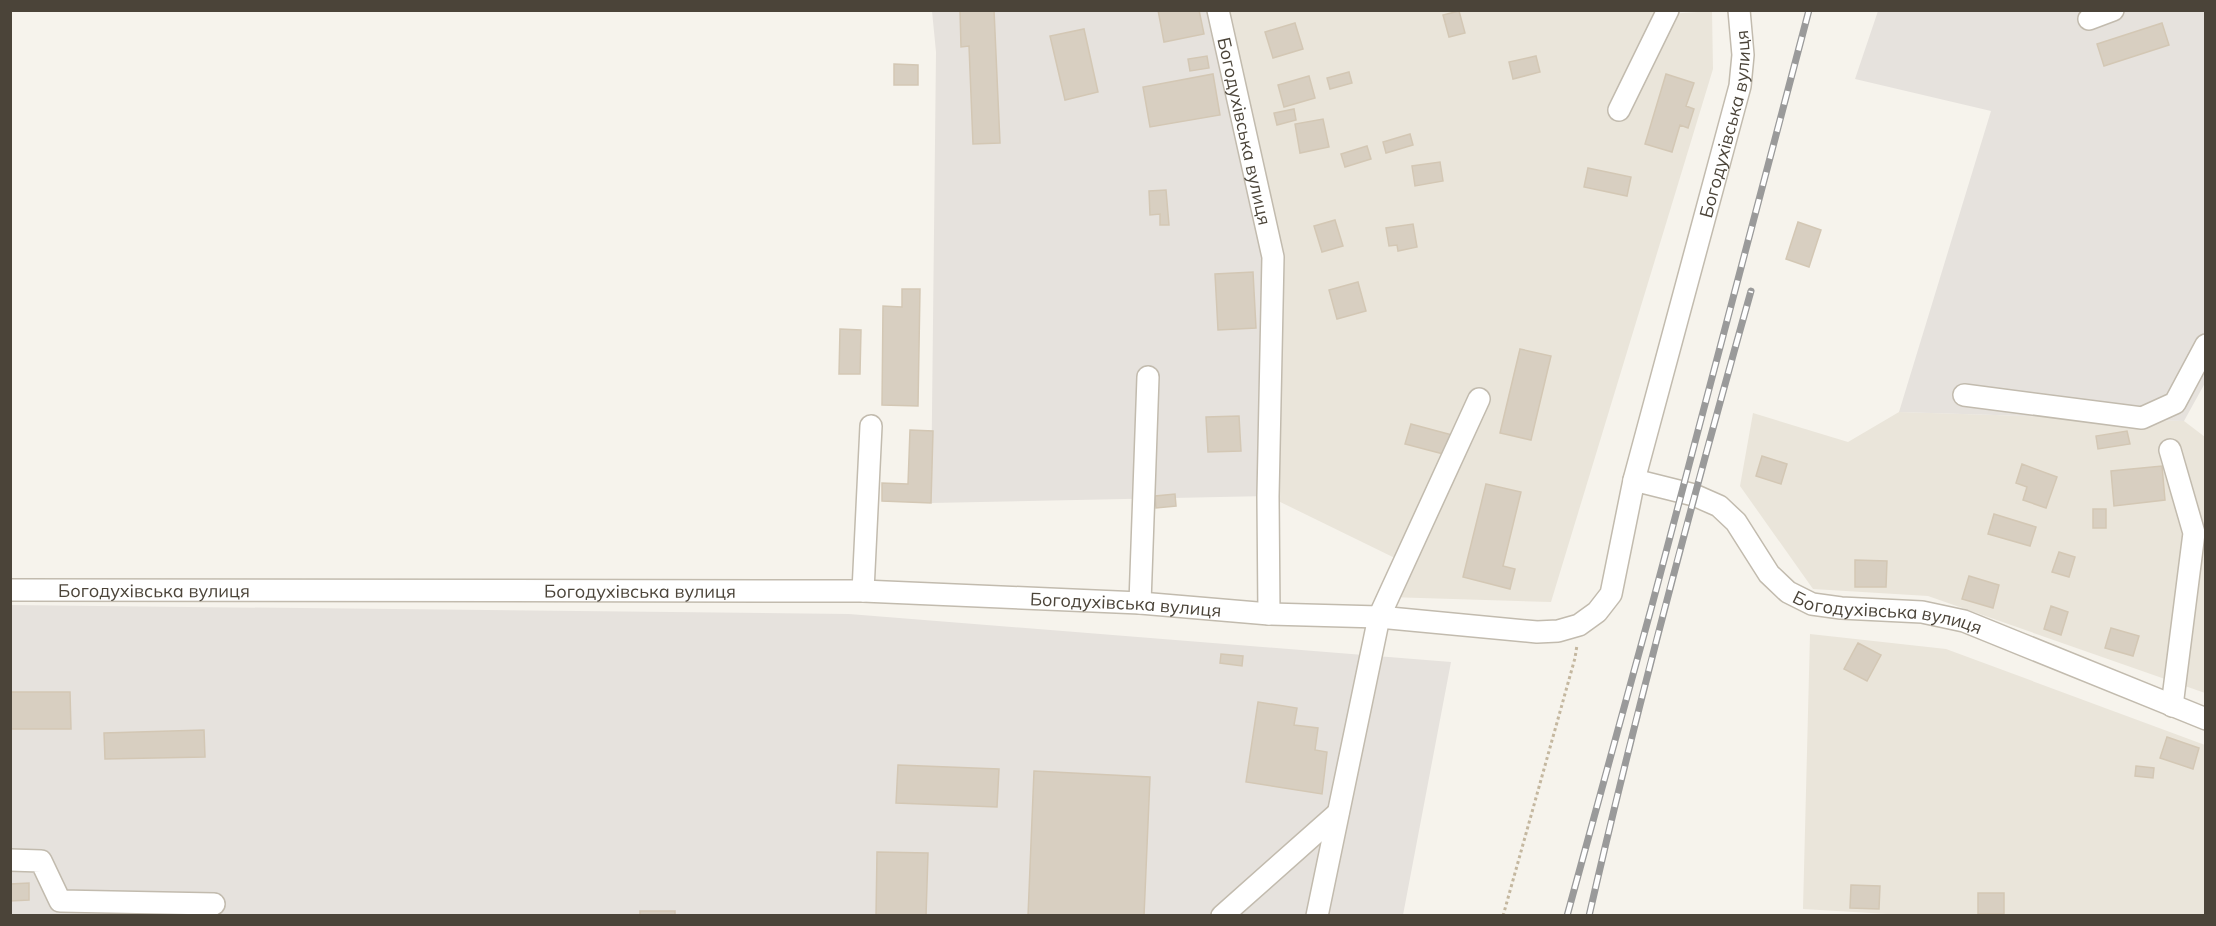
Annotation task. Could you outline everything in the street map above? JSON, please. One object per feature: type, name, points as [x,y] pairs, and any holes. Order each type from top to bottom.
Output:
[{"type":"street","name":"Богодухівська вулиця","points":[[1218,10],[1273,257],[1268,496],[1269,614]]},
{"type":"street","points":[[1619,110],[1668,10]]},
{"type":"street","name":"Богодухівська вулиця","points":[[10,590],[863,591],[1140,603],[1269,614],[1379,617],[1537,632],[1558,631],[1579,625],[1597,612],[1611,594],[1634,480],[1740,86],[1743,55],[1739,10]]},
{"type":"street","points":[[2089,19],[2113,10]]},
{"type":"street","points":[[1964,395],[2142,418],[2175,403],[2205,345]]},
{"type":"street","points":[[1140,603],[1148,377]]},
{"type":"street","points":[[1317,915],[1379,617],[1479,399]]},
{"type":"street","points":[[863,591],[871,426]]},
{"type":"street","points":[[2170,450],[2194,533],[2172,706]]},
{"type":"street","name":"Богодухівська вулиця","points":[[1634,480],[1694,495],[1719,506],[1736,522],[1769,574],[1788,592],[1812,604],[1841,608],[1922,612],[1964,621],[2077,665],[2205,719]]},
{"type":"street","points":[[1222,915],[1338,813]]},
{"type":"street","points":[[10,861],[41,861],[60,901],[214,904]]},
{"type":"path","points":[[1503,915],[1575,658],[1579,625]]},
{"type":"shaded area","points":[[932,11],[1218,11],[1273,257],[1268,496],[931,503],[936,52]]},
{"type":"shaded area","points":[[1218,11],[1668,11],[1668,14],[1712,11],[1713,69],[1551,602],[1388,597],[1403,562],[1268,496]]},
{"type":"shaded area","points":[[1878,11],[2205,11],[2205,383],[2184,421],[1899,412],[1991,111],[1855,79]]},
{"type":"shaded area","points":[[1899,412],[2184,421],[2205,437],[2205,693],[1928,596],[1813,589],[1740,486],[1753,413],[1848,442]]},
{"type":"shaded area","points":[[10,605],[849,614],[1451,662],[1403,915],[11,916]]},
{"type":"shaded area","points":[[1810,634],[1946,649],[2205,745],[2205,915],[1921,916],[1803,909]]},
{"type":"building","points":[[960,10],[994,10],[1000,143],[973,144],[969,46],[961,47]]},
{"type":"building","points":[[1158,10],[1199,10],[1204,34],[1164,42]]},
{"type":"building","points":[[1459,11],[1465,33],[1449,37],[1443,15]]},
{"type":"building","points":[[1295,23],[1303,49],[1273,58],[1265,32]]},
{"type":"building","points":[[2162,23],[2169,45],[2104,66],[2097,44]]},
{"type":"building","points":[[1084,29],[1098,92],[1065,100],[1050,36]]},
{"type":"building","points":[[1207,56],[1209,68],[1190,71],[1188,59]]},
{"type":"building","points":[[1536,56],[1540,72],[1513,79],[1509,62]]},
{"type":"building","points":[[894,64],[918,65],[918,85],[894,85]]},
{"type":"building","points":[[1349,72],[1352,83],[1330,89],[1327,78]]},
{"type":"building","points":[[1213,74],[1220,115],[1150,127],[1143,87]]},
{"type":"building","points":[[1666,74],[1694,83],[1686,106],[1694,109],[1688,128],[1680,125],[1672,152],[1645,144]]},
{"type":"building","points":[[1309,76],[1315,98],[1284,107],[1278,85]]},
{"type":"building","points":[[1294,109],[1296,120],[1277,125],[1274,113]]},
{"type":"building","points":[[1323,119],[1329,147],[1300,153],[1295,124]]},
{"type":"building","points":[[1410,134],[1413,145],[1386,153],[1383,142]]},
{"type":"building","points":[[1367,146],[1371,159],[1345,167],[1341,154]]},
{"type":"building","points":[[1440,162],[1443,181],[1415,186],[1412,166]]},
{"type":"building","points":[[1588,168],[1631,177],[1627,196],[1584,187]]},
{"type":"building","points":[[1166,190],[1169,225],[1160,225],[1160,214],[1150,215],[1149,191]]},
{"type":"building","points":[[1335,220],[1343,246],[1322,252],[1314,226]]},
{"type":"building","points":[[1798,222],[1821,230],[1809,267],[1786,259]]},
{"type":"building","points":[[1413,224],[1417,247],[1398,251],[1397,245],[1389,246],[1386,228]]},
{"type":"building","points":[[1253,272],[1256,328],[1218,330],[1215,274]]},
{"type":"building","points":[[1358,282],[1366,311],[1337,319],[1329,290]]},
{"type":"building","points":[[902,289],[920,289],[918,406],[882,405],[883,306],[902,307]]},
{"type":"building","points":[[840,329],[861,330],[860,374],[839,374]]},
{"type":"building","points":[[1520,349],[1551,356],[1531,440],[1500,433]]},
{"type":"building","points":[[1239,416],[1241,451],[1208,452],[1206,417]]},
{"type":"building","points":[[1411,424],[1456,436],[1451,456],[1405,444]]},
{"type":"building","points":[[910,430],[933,431],[931,503],[882,501],[882,483],[908,484]]},
{"type":"building","points":[[2127,431],[2130,444],[2098,449],[2096,436]]},
{"type":"building","points":[[1762,456],[1787,464],[1781,484],[1756,476]]},
{"type":"building","points":[[2022,464],[2057,477],[2046,508],[2023,500],[2027,487],[2016,483]]},
{"type":"building","points":[[2162,466],[2165,500],[2114,506],[2111,471]]},
{"type":"building","points":[[1486,484],[1521,492],[1503,566],[1515,569],[1510,589],[1463,577]]},
{"type":"building","points":[[1175,494],[1176,506],[1156,508],[1155,496]]},
{"type":"building","points":[[2093,509],[2106,509],[2106,528],[2093,528]]},
{"type":"building","points":[[1994,514],[2036,527],[2030,546],[1988,534]]},
{"type":"building","points":[[2059,552],[2075,557],[2069,577],[2052,572]]},
{"type":"building","points":[[1855,560],[1887,561],[1886,587],[1855,587]]},
{"type":"building","points":[[1969,576],[1999,585],[1993,608],[1962,599]]},
{"type":"building","points":[[2051,606],[2068,612],[2061,635],[2044,629]]},
{"type":"building","points":[[2111,628],[2139,636],[2133,656],[2105,648]]},
{"type":"building","points":[[1858,643],[1881,655],[1867,681],[1844,669]]},
{"type":"building","points":[[1221,654],[1243,656],[1242,666],[1220,663]]},
{"type":"building","points":[[10,692],[70,692],[71,729],[10,729]]},
{"type":"building","points":[[1258,702],[1297,708],[1294,725],[1318,728],[1315,750],[1327,752],[1322,794],[1246,782]]},
{"type":"building","points":[[204,730],[205,757],[105,759],[104,733]]},
{"type":"building","points":[[2167,737],[2199,748],[2193,769],[2160,758]]},
{"type":"building","points":[[898,765],[999,769],[997,807],[896,803]]},
{"type":"building","points":[[2136,766],[2154,768],[2153,778],[2135,776]]},
{"type":"building","points":[[1034,771],[1150,777],[1144,916],[1028,916]]},
{"type":"building","points":[[877,852],[928,853],[926,916],[876,916]]},
{"type":"building","points":[[29,883],[29,900],[10,901],[10,884]]},
{"type":"building","points":[[1851,885],[1880,886],[1879,909],[1850,908]]},
{"type":"building","points":[[1978,893],[2004,893],[2004,914],[1978,914]]},
{"type":"building","points":[[640,911],[675,911],[675,916],[640,916]]},
{"type":"railway","points":[[1567,916],[1651,609],[1809,10]]},
{"type":"railway","points":[[1589,916],[1666,602],[1751,291]]}]
